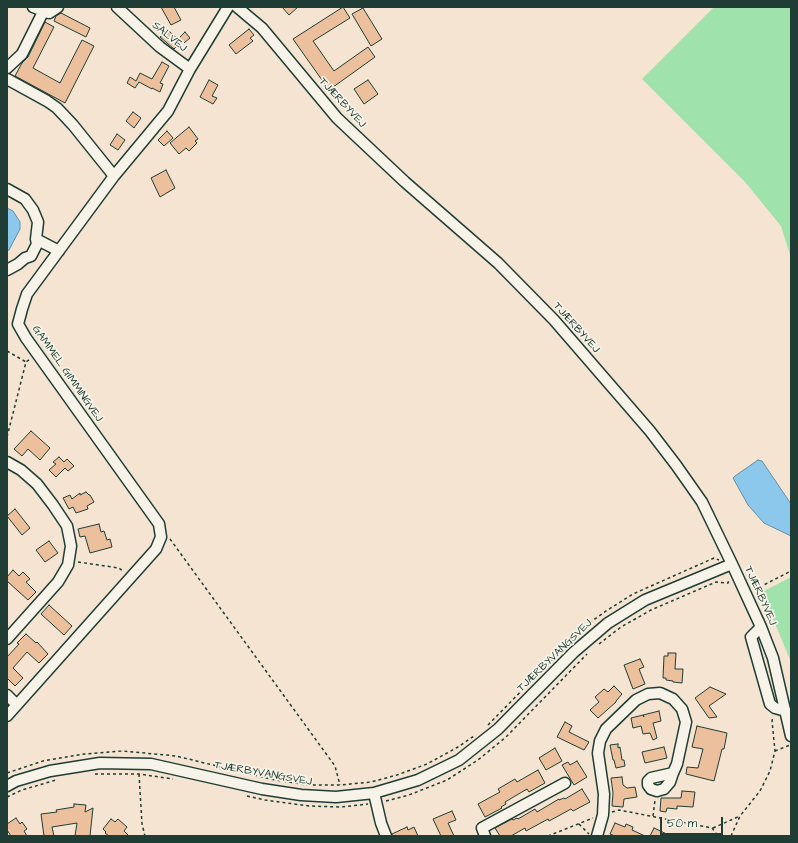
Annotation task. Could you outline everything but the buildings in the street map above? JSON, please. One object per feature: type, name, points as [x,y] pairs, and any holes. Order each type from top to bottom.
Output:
[{"type":"street","points":[[33,7],[49,13],[58,7]]},
{"type":"street","name":"SALVEJ","points":[[117,7],[160,47],[190,69]]},
{"type":"street","name":"GAMMEL GIMMINGVEJ","points":[[7,716],[156,549],[161,537],[159,524],[36,353],[18,324],[27,294],[114,176],[168,111],[190,69],[228,7]]},
{"type":"street","name":"TJÆRBYVEJ","points":[[237,7],[262,28],[337,118],[405,182],[498,263],[554,320],[650,431],[676,465],[702,502],[761,627],[773,658],[791,736]]},
{"type":"street","points":[[7,68],[22,54],[43,12]]},
{"type":"street","points":[[7,79],[57,108],[73,125],[114,176]]},
{"type":"street","points":[[7,189],[26,199],[38,222],[36,239],[37,244],[31,256],[25,258],[7,270]]},
{"type":"street","points":[[36,239],[59,251]]},
{"type":"street","points":[[7,462],[21,470],[37,484],[67,526],[72,546],[68,565],[58,582],[7,639]]},
{"type":"street","name":"TJÆRBYVANGSVEJ","points":[[7,786],[16,781],[50,771],[100,763],[151,764],[262,789],[301,795],[336,797],[374,793],[418,780],[459,760],[498,729],[574,652],[608,623],[645,600],[732,564]]},
{"type":"street","points":[[761,627],[751,637],[770,704],[775,708],[786,711]]},
{"type":"street","points":[[597,836],[603,815],[604,794],[598,753],[600,741],[606,729],[636,700],[648,694],[660,693],[672,699],[682,709],[686,722],[677,764],[670,782],[664,789],[657,791],[648,786],[648,781],[651,778],[673,773]]},
{"type":"street","points":[[7,695],[17,705]]},
{"type":"street","points":[[485,836],[482,828],[564,783]]},
{"type":"street","points":[[374,793],[386,836]]},
{"type":"path","points":[[7,351],[26,362]]},
{"type":"path","points":[[7,437],[26,362],[36,353]]},
{"type":"path","points":[[168,536],[335,766],[340,785]]},
{"type":"path","points":[[486,726],[584,627],[606,611],[633,594],[714,558],[732,564],[728,583],[716,582],[651,610],[621,627],[596,646]]},
{"type":"path","points":[[68,560],[119,568],[131,578]]},
{"type":"path","points":[[746,594],[791,571]]},
{"type":"path","points":[[244,795],[265,800],[309,806],[341,807],[376,804],[409,795],[447,780],[478,760],[506,737],[590,650]]},
{"type":"path","points":[[731,836],[740,816],[760,790],[770,771],[775,751],[772,721],[775,708]]},
{"type":"path","points":[[7,773],[50,760],[84,754],[123,751],[176,756],[270,779],[307,785],[340,785],[370,782],[397,775],[427,764],[458,747],[475,734]]},
{"type":"path","points":[[775,751],[791,744]]},
{"type":"path","points":[[88,775],[139,774],[173,779]]},
{"type":"path","points":[[139,774],[142,824],[145,836]]},
{"type":"path","points":[[7,798],[22,790],[59,779]]},
{"type":"path","points":[[653,816],[657,791]]},
{"type":"path","points":[[548,836],[618,810],[712,828],[740,816]]},
{"type":"path","points":[[578,824],[592,836]]},
{"type":"path","points":[[712,828],[718,836]]},
{"type":"green space","points":[[714,7],[791,7],[791,258],[781,226],[745,182],[642,79]]},
{"type":"green space","points":[[791,577],[791,662],[762,592]]},
{"type":"water","points":[[7,208],[13,211],[20,222],[20,229],[9,250],[7,251]]},
{"type":"water","points":[[758,460],[762,461],[791,504],[791,536],[764,523],[748,505],[733,478]]}]
